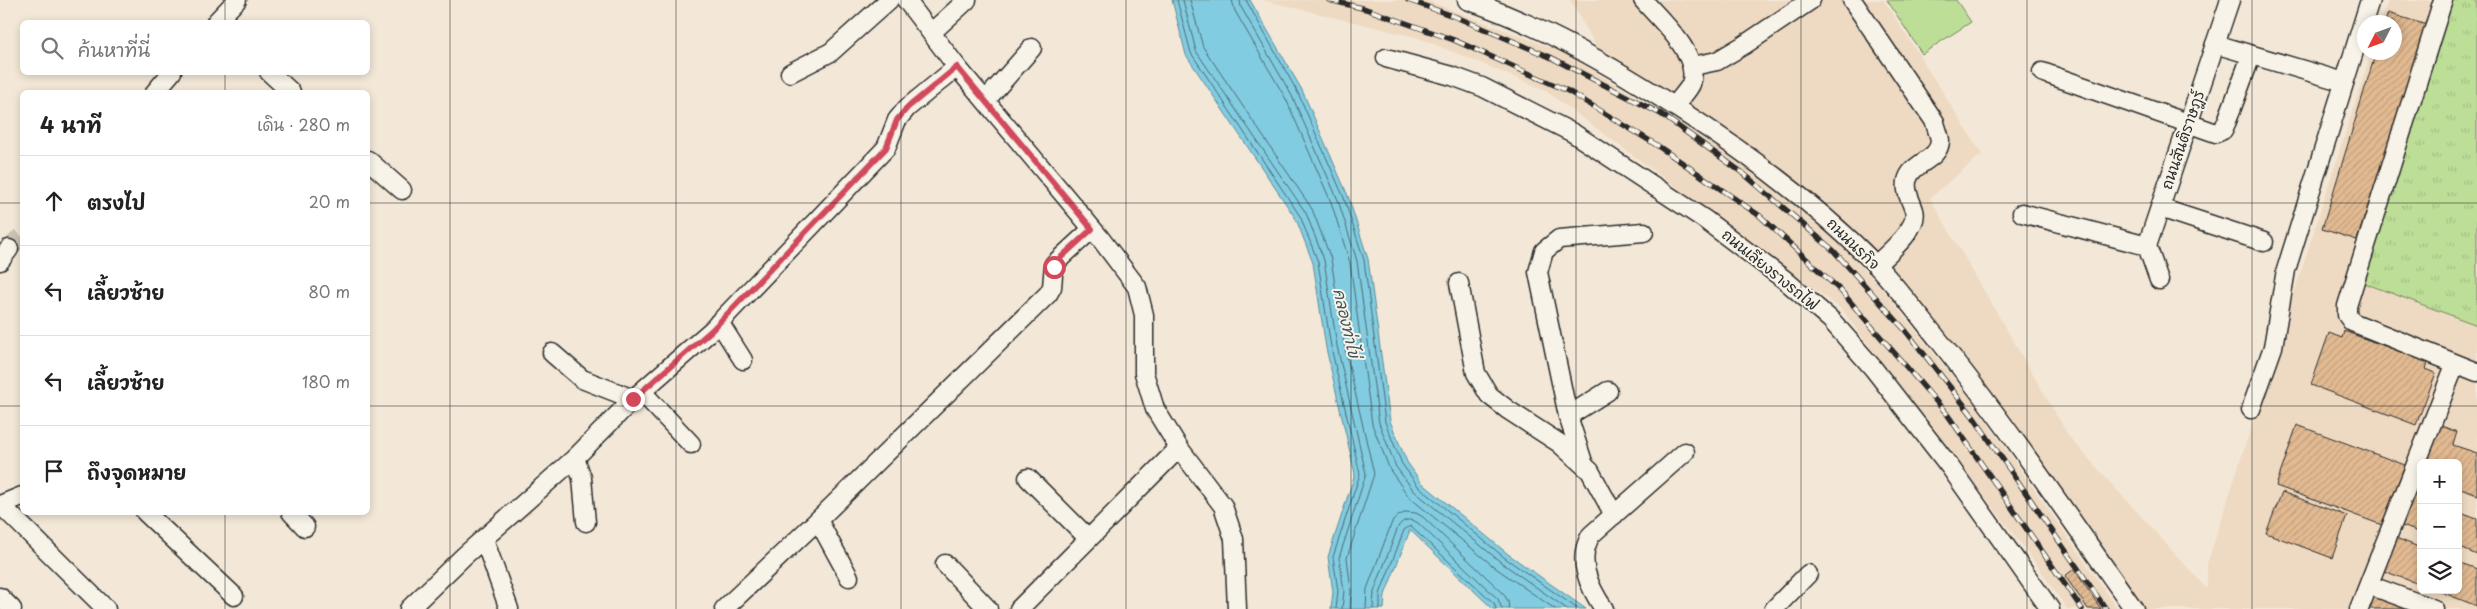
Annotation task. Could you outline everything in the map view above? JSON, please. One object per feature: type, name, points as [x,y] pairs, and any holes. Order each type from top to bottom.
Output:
[{"type":"street","points":[[218,20],[237,0]]},
{"type":"street","points":[[790,73],[831,52],[889,0]]},
{"type":"street","points":[[906,0],[957,67],[1092,229],[1137,287],[1144,315],[1144,373],[1156,410],[1179,448],[1223,506],[1234,539],[1238,609]]},
{"type":"street","points":[[932,32],[967,0]]},
{"type":"street","name":"ถนนนรกิจ","points":[[1467,0],[1561,38],[1647,87],[1716,132],[1800,194],[1876,265],[1990,405],[2134,609]]},
{"type":"street","points":[[1643,0],[1679,42],[1693,66],[1690,84],[1675,106]]},
{"type":"street","points":[[1693,66],[1717,60],[1731,53],[1811,0]]},
{"type":"street","points":[[1852,0],[1935,122],[1940,141],[1936,153],[1913,169],[1907,181],[1908,198],[1915,212],[1914,222],[1906,235],[1876,265]]},
{"type":"street","name":"ถนนสันติราษฎร์","points":[[2147,246],[2230,0]]},
{"type":"street","points":[[2251,409],[2273,346],[2286,270],[2370,0]]},
{"type":"street","points":[[2443,0],[2347,306],[2347,314],[2352,322],[2455,365],[2477,372]]},
{"type":"street","points":[[2215,44],[2344,82]]},
{"type":"street","points":[[986,100],[1032,48]]},
{"type":"street","points":[[2042,72],[2216,133],[2223,130],[2251,56]]},
{"type":"street","name":"ถนนเลียงรางรถไฟ","points":[[1386,58],[1452,76],[1482,87],[1573,133],[1704,219],[1785,280],[1831,320],[1873,368],[1950,466],[2050,609]]},
{"type":"street","points":[[409,609],[575,458],[637,396],[719,322],[886,148],[897,120],[907,108],[957,67]]},
{"type":"street","points":[[157,90],[169,75]]},
{"type":"street","points":[[272,75],[289,90]]},
{"type":"street","points":[[370,162],[402,190]]},
{"type":"street","points":[[2160,208],[2264,242]]},
{"type":"street","points":[[2022,213],[2147,246],[2159,280]]},
{"type":"street","points":[[724,609],[818,520],[1048,294],[1052,287],[1054,264],[1092,229]]},
{"type":"street","points":[[1584,465],[1568,416],[1538,272],[1544,251],[1559,240],[1644,232]]},
{"type":"street","points":[[1459,283],[1476,373],[1489,395],[1508,410],[1559,443],[1584,465],[1590,471],[1614,515]]},
{"type":"street","points":[[719,322],[743,360]]},
{"type":"street","points":[[552,353],[582,380],[637,396],[691,444]]},
{"type":"street","points":[[2359,609],[2455,365]]},
{"type":"street","points":[[1568,416],[1608,391]]},
{"type":"street","points":[[1019,609],[1179,448]]},
{"type":"street","points":[[1604,609],[1593,594],[1586,575],[1585,545],[1591,535],[1685,452]]},
{"type":"street","points":[[575,458],[582,478],[586,522]]},
{"type":"street","points":[[1028,478],[1088,538]]},
{"type":"street","points":[[20,497],[0,505],[106,609]]},
{"type":"street","points":[[148,515],[234,596]]},
{"type":"street","points":[[294,515],[305,527]]},
{"type":"street","points":[[818,520],[849,577]]},
{"type":"street","points":[[484,539],[509,609]]},
{"type":"street","points":[[944,564],[988,609]]},
{"type":"street","points":[[1774,609],[1808,574]]},
{"type":"street","points":[[2369,585],[2434,609]]},
{"type":"street","points":[[0,597],[12,609]]},
{"type":"shaded area","points":[[1262,0],[1426,0],[1562,52],[1746,163],[1823,225],[1884,291],[1976,406],[2118,609],[2067,609],[2033,560],[1842,310],[1543,89],[1419,38]]},
{"type":"shaded area","points":[[1570,0],[1884,0],[1982,154],[1930,198],[2070,438],[2207,589],[2207,564],[2369,60],[2402,60],[2402,15],[2383,15],[2388,0],[2477,0],[2477,609],[2142,609],[1907,290],[1804,186],[1596,46]]},
{"type":"green space","points":[[1887,0],[1956,0],[1971,22],[1922,54]]},
{"type":"green space","points":[[2443,0],[2477,0],[2477,325],[2356,280]]},
{"type":"water","name":"คลองท่าไข่","points":[[1172,0],[1250,0],[1302,90],[1348,196],[1368,259],[1390,421],[1407,462],[1421,482],[1508,554],[1586,609],[1493,609],[1410,530],[1385,595],[1384,609],[1331,609],[1333,592],[1328,557],[1355,474],[1326,348],[1313,263],[1296,219],[1186,55]]},
{"type":"building","points":[[2402,17],[2427,25],[2357,240],[2322,229],[2374,60],[2402,60]]},
{"type":"building","points":[[2344,331],[2428,362],[2426,369],[2436,373],[2416,425],[2311,385],[2329,333],[2342,338]]},
{"type":"building","points":[[2434,423],[2457,432],[2453,445],[2477,453],[2477,495],[2462,489],[2462,459],[2422,459]]},
{"type":"building","points":[[2297,425],[2405,465],[2382,525],[2276,486]]},
{"type":"building","points":[[2282,492],[2347,516],[2332,558],[2266,533]]},
{"type":"building","points":[[2410,493],[2417,496],[2417,532],[2397,524]]},
{"type":"building","points":[[2462,513],[2477,519],[2477,555],[2462,549]]},
{"type":"building","points":[[2396,538],[2417,546],[2417,583],[2384,571]]},
{"type":"building","points":[[2462,563],[2477,569],[2477,606],[2446,594],[2462,594]]},
{"type":"building","points":[[2074,569],[2101,609],[2088,609],[2065,576]]},
{"type":"building","points":[[2375,590],[2425,609],[2368,609]]},
{"type":"tunnel","points":[[9,249],[20,237]]},
{"type":"railway","points":[[1329,0],[1366,9],[1454,40],[1568,91],[1655,144],[1760,216],[1841,291],[1947,414],[2082,609]]},
{"type":"railway","points":[[1408,0],[1456,17],[1550,57],[1661,114],[1744,174],[1833,250],[1905,330],[1972,415],[2106,609]]},
{"type":"route","points":[[633,399],[712,330],[886,148],[897,120],[907,108],[957,67],[1092,229],[1054,264],[1054,267]]}]
